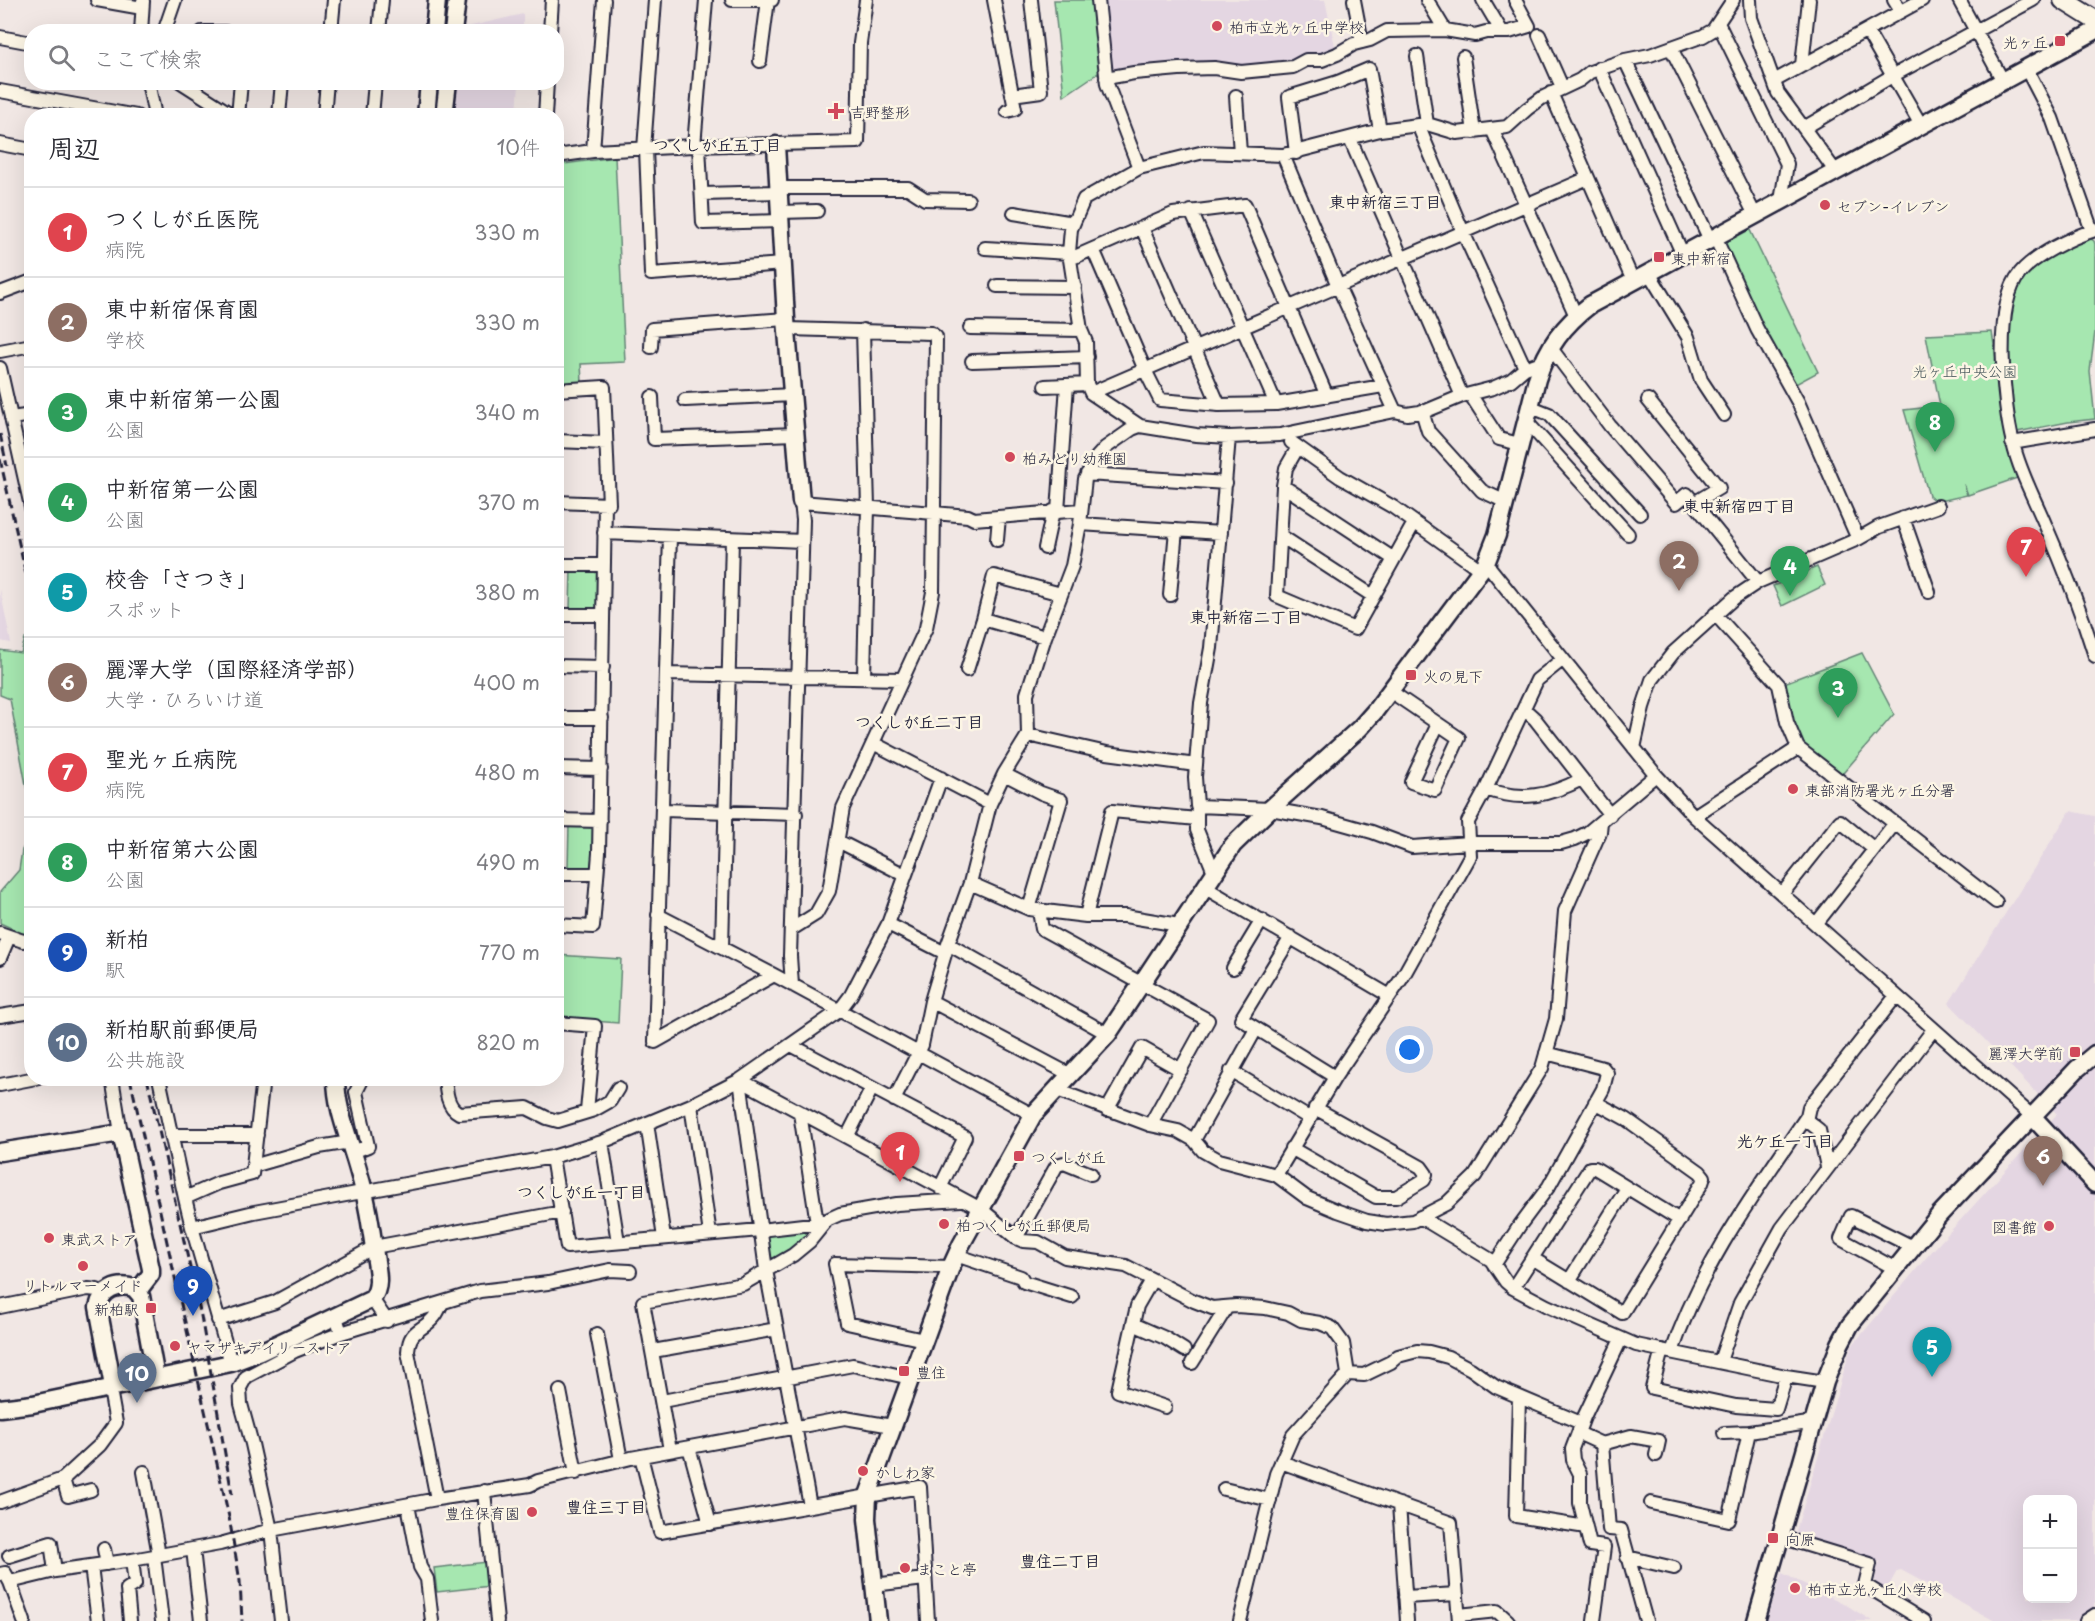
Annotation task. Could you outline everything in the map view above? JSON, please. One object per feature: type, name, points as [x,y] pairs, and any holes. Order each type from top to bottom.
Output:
[{"type":"main road","points":[[2072,2],[2095,20]]},
{"type":"street","points":[[97,0],[143,4],[142,24]]},
{"type":"street","points":[[167,24],[175,0]]},
{"type":"street","points":[[332,24],[334,0]]},
{"type":"street","points":[[380,24],[382,0]]},
{"type":"street","points":[[435,24],[438,0]]},
{"type":"street","points":[[454,24],[457,0]]},
{"type":"street","points":[[550,24],[552,0]]},
{"type":"street","points":[[593,151],[604,0]]},
{"type":"street","points":[[655,0],[645,149],[651,274],[783,264]]},
{"type":"street","points":[[706,0],[696,146],[703,223],[780,217],[818,211]]},
{"type":"street","points":[[732,0],[770,0],[760,61]]},
{"type":"street","points":[[564,155],[593,151],[696,146],[858,142],[860,53],[866,0]]},
{"type":"street","points":[[994,0],[1015,109],[1007,111]]},
{"type":"street","points":[[1012,95],[1041,91],[1031,0]]},
{"type":"street","points":[[1098,0],[1107,78],[1139,168]]},
{"type":"street","points":[[1354,0],[1362,42]]},
{"type":"street","points":[[1427,0],[1445,30]]},
{"type":"street","points":[[1483,0],[1502,32]]},
{"type":"street","points":[[1107,78],[1179,69],[1214,68],[1241,72],[1293,67],[1306,60],[1322,60],[1387,31],[1445,30],[1474,35],[1486,32],[1509,32],[1529,26],[1515,0]]},
{"type":"street","points":[[1089,389],[1086,342],[1070,256],[1071,229],[1084,199],[1139,168],[1204,152],[1283,155],[1380,130],[1422,125],[1457,133],[1507,127],[1527,109],[1556,90],[1580,80],[1599,68],[1625,60],[1650,56],[1703,36],[1713,30],[1732,0]]},
{"type":"street","points":[[1750,0],[1751,18],[1778,93],[1836,172]]},
{"type":"street","points":[[1802,65],[1809,0]]},
{"type":"street","points":[[1774,81],[1867,31],[1897,6],[1922,0]]},
{"type":"street","points":[[1959,0],[2003,81]]},
{"type":"street","points":[[1804,128],[1893,76],[2033,0]]},
{"type":"street","points":[[1718,23],[1786,164],[1781,201]]},
{"type":"street","points":[[1867,31],[1921,125]]},
{"type":"street","points":[[878,1621],[867,1519],[868,1495],[954,1261],[981,1209],[1033,1115],[1108,1034],[1233,845],[1360,728],[1484,567],[1495,542],[1542,362],[1560,332],[1590,305],[2095,31]]},
{"type":"street","points":[[1539,34],[1556,90],[1588,178],[1633,281]]},
{"type":"street","points":[[0,37],[24,42]]},
{"type":"street","points":[[1671,48],[1755,215]]},
{"type":"street","points":[[1417,56],[1422,125],[1463,232],[1525,368]]},
{"type":"street","points":[[1463,57],[1474,132]]},
{"type":"street","points":[[1625,60],[1757,329],[1798,402],[1857,539]]},
{"type":"street","points":[[1599,68],[1683,255]]},
{"type":"street","points":[[2026,68],[2052,118],[2094,231],[2047,252],[2019,274],[2007,299],[2003,317],[2004,378],[2012,442],[2079,605],[2095,656]]},
{"type":"street","points":[[1296,153],[1289,97],[1338,82],[1370,69],[1380,130]]},
{"type":"street","points":[[150,90],[153,108]]},
{"type":"street","points":[[200,90],[225,108]]},
{"type":"street","points":[[237,108],[240,90]]},
{"type":"street","points":[[280,108],[281,90]]},
{"type":"street","points":[[325,108],[326,90]]},
{"type":"street","points":[[373,108],[374,90]]},
{"type":"street","points":[[427,108],[428,90]]},
{"type":"street","points":[[445,108],[447,90]]},
{"type":"street","points":[[545,108],[547,90]]},
{"type":"street","points":[[0,91],[93,108]]},
{"type":"street","points":[[1236,96],[1240,153]]},
{"type":"street","points":[[1492,129],[1576,316]]},
{"type":"street","points":[[1350,139],[1402,259],[1466,395],[1499,439],[1520,444]]},
{"type":"street","points":[[0,144],[24,148]]},
{"type":"street","points":[[776,145],[802,541],[796,814],[790,956],[792,985]]},
{"type":"street","points":[[1283,155],[1338,286],[1395,411]]},
{"type":"street","points":[[1089,389],[1145,370],[1195,349],[1588,178]]},
{"type":"street","points":[[702,194],[908,188],[925,199],[968,200]]},
{"type":"street","points":[[985,248],[1070,256],[1093,249],[1173,214],[1245,205],[1327,396]]},
{"type":"street","points":[[1191,211],[1276,404]]},
{"type":"street","points":[[1014,213],[1073,224]]},
{"type":"street","points":[[1142,228],[1219,405]]},
{"type":"street","points":[[1093,249],[1145,370],[1161,400],[1219,405],[1276,404],[1383,386]]},
{"type":"street","points":[[1649,273],[1688,337],[1701,380],[1724,415]]},
{"type":"street","points":[[0,294],[24,284]]},
{"type":"street","points":[[997,286],[1075,287]]},
{"type":"street","points":[[651,347],[652,329],[787,324],[931,333],[936,337],[933,592],[926,628],[843,808],[829,891],[816,914],[792,929]]},
{"type":"street","points":[[970,328],[1082,330]]},
{"type":"street","points":[[863,330],[868,507],[864,678]]},
{"type":"street","points":[[0,351],[24,346]]},
{"type":"street","points":[[1550,347],[1610,426],[1676,502],[1688,494],[1758,582]]},
{"type":"street","points":[[972,361],[1087,357]]},
{"type":"street","points":[[1046,386],[1067,385],[1089,389],[1140,426],[1196,435],[1229,437],[1280,435],[1395,411],[1407,414],[1422,411],[1493,388],[1511,380],[1525,368],[1542,362]]},
{"type":"street","points":[[0,368],[24,467]]},
{"type":"street","points":[[1045,548],[1056,511],[1067,385]]},
{"type":"street","points":[[564,390],[604,387],[609,504],[564,502]]},
{"type":"street","points":[[685,400],[793,395]]},
{"type":"street","points":[[652,397],[654,439],[796,434]]},
{"type":"street","points":[[1648,400],[1719,488],[1694,503]]},
{"type":"street","points":[[1422,411],[1428,431],[1482,491],[1506,502]]},
{"type":"street","points":[[1527,413],[1549,414],[1640,514]]},
{"type":"street","points":[[1527,413],[1628,534]]},
{"type":"street","points":[[11,418],[24,416]]},
{"type":"street","points":[[894,1100],[922,1045],[931,1001],[970,883],[990,804],[1004,774],[1028,735],[1028,694],[1045,637],[1072,566],[1087,474],[1105,448],[1140,426]]},
{"type":"street","points":[[2012,442],[2095,429]]},
{"type":"street","points":[[1280,435],[1340,477],[1393,507],[1484,567],[1563,659],[1656,775],[1694,816],[2032,1117],[2095,1184]]},
{"type":"street","points":[[1214,872],[1197,830],[1196,765],[1203,692],[1211,648],[1229,437]]},
{"type":"street","points":[[564,441],[606,443]]},
{"type":"street","points":[[1298,447],[1286,468],[1283,486],[1277,596],[1355,629],[1414,523]]},
{"type":"street","points":[[1087,474],[1226,483]]},
{"type":"street","points":[[1283,486],[1394,559]]},
{"type":"street","points":[[801,502],[968,516],[974,519],[1081,510]]},
{"type":"street","points":[[564,925],[594,927],[600,821],[605,504]]},
{"type":"street","points":[[1634,748],[1652,680],[1673,653],[1734,598],[1768,576],[1857,539],[1879,527],[1938,506]]},
{"type":"street","points":[[997,540],[999,517]]},
{"type":"street","points":[[1903,518],[1929,592]]},
{"type":"street","points":[[1080,524],[1221,533]]},
{"type":"street","points":[[1170,595],[1176,530]]},
{"type":"street","points":[[604,533],[802,541]]},
{"type":"street","points":[[670,536],[655,1042],[774,975]]},
{"type":"street","points":[[1281,536],[1373,596]]},
{"type":"street","points":[[722,948],[732,539]]},
{"type":"street","points":[[564,565],[603,565]]},
{"type":"street","points":[[967,670],[994,576],[1061,594]]},
{"type":"street","points":[[1715,614],[1779,685],[1787,722],[1798,748],[1996,902]]},
{"type":"street","points":[[564,615],[603,615]]},
{"type":"street","points":[[983,619],[1045,637]]},
{"type":"street","points":[[1276,1175],[1335,1077],[1402,978],[1470,856],[1468,822],[1537,680],[1563,659]]},
{"type":"street","points":[[564,666],[603,667]]},
{"type":"street","points":[[666,674],[901,679]]},
{"type":"street","points":[[1390,691],[1459,738],[1435,790],[1411,782],[1438,724]]},
{"type":"street","points":[[1524,709],[1535,719],[1582,779],[1605,818]]},
{"type":"street","points":[[564,718],[602,718]]},
{"type":"street","points":[[1028,735],[1107,753],[1196,765]]},
{"type":"street","points":[[873,742],[990,804]]},
{"type":"street","points":[[1694,816],[1798,748]]},
{"type":"street","points":[[564,768],[601,769]]},
{"type":"street","points":[[1004,774],[1041,793],[1061,800],[1034,910],[1042,929],[1208,1020],[1150,1125]]},
{"type":"street","points":[[1086,916],[1112,811],[1197,812],[1270,809],[1322,818],[1372,832],[1412,847],[1469,843],[1561,843],[1575,839],[1605,818],[1656,775]]},
{"type":"street","points":[[192,1227],[254,1212],[552,1157],[602,1142],[691,1105],[740,1080],[839,1011],[851,995],[888,924],[941,778]]},
{"type":"street","points":[[1486,789],[1511,796],[1528,796],[1552,793],[1582,779]]},
{"type":"street","points":[[663,810],[796,814]]},
{"type":"street","points":[[1057,1090],[1150,1125],[1179,1131],[1194,1140],[1203,1151],[1219,1160],[1276,1175],[1307,1198],[1366,1221],[1386,1224],[1413,1221],[1446,1204],[1475,1176],[1542,1068],[1556,1019],[1565,911],[1605,818]]},
{"type":"street","points":[[564,820],[600,821]]},
{"type":"street","points":[[1782,894],[1840,821],[1874,849]]},
{"type":"street","points":[[1816,924],[1895,823]]},
{"type":"street","points":[[838,841],[905,875]]},
{"type":"street","points":[[564,874],[597,874]]},
{"type":"street","points":[[970,883],[1034,910],[1086,916],[1125,916],[1179,925]]},
{"type":"street","points":[[1204,887],[1390,996]]},
{"type":"street","points":[[658,915],[1033,1115]]},
{"type":"street","points":[[1233,968],[1262,920]]},
{"type":"street","points":[[888,924],[947,948],[1108,1034]]},
{"type":"street","points":[[0,958],[5,935],[24,941]]},
{"type":"street","points":[[1291,937],[1241,1019],[1335,1077]]},
{"type":"street","points":[[1786,1376],[1776,1409],[1737,1406],[1652,1388],[1696,1291],[1724,1240],[1805,1119],[1809,1107],[1896,996]]},
{"type":"street","points":[[931,1001],[1071,1075]]},
{"type":"street","points":[[0,1016],[24,1012]]},
{"type":"street","points":[[564,1024],[595,1026],[587,1111]]},
{"type":"street","points":[[1194,1140],[1256,1029]]},
{"type":"street","points":[[1719,1361],[1740,1303],[1782,1228],[1933,1030]]},
{"type":"street","points":[[791,1045],[965,1137],[940,1188]]},
{"type":"street","points":[[1107,1110],[1142,1048],[1181,1070]]},
{"type":"street","points":[[1494,1265],[1549,1186],[1603,1089],[1606,1073],[1603,1068],[1546,1053]]},
{"type":"street","points":[[1756,1621],[1825,1382],[1850,1325],[1940,1214],[2077,1069],[2095,1054]]},
{"type":"street","points":[[1232,1071],[1421,1167],[1426,1174],[1424,1180],[1396,1197],[1376,1197],[1291,1148]]},
{"type":"street","points":[[0,1084],[24,1080]]},
{"type":"street","points":[[740,1080],[981,1209],[1016,1238],[1023,1241],[1038,1242],[1065,1257],[1126,1266],[1212,1308],[1227,1306],[1265,1308],[1288,1313],[1301,1320],[1320,1323],[1332,1329],[1343,1343],[1348,1374]]},
{"type":"street","points":[[740,1080],[766,1270],[810,1506]]},
{"type":"street","points":[[113,1086],[121,1133],[151,1269],[151,1274],[138,1291]]},
{"type":"street","points":[[161,1086],[192,1227],[231,1363]]},
{"type":"street","points":[[185,1198],[219,1183],[252,1174],[262,1086]]},
{"type":"street","points":[[281,1621],[271,1530],[241,1404],[240,1388],[246,1377],[339,1325],[378,1292],[374,1247],[364,1192],[339,1106],[337,1086]]},
{"type":"street","points":[[253,1166],[319,1147],[368,1146],[356,1092],[359,1086]]},
{"type":"street","points":[[446,1086],[453,1110],[459,1113],[527,1108],[558,1121],[594,1110],[610,1101],[618,1088]]},
{"type":"street","points":[[847,1137],[872,1088]]},
{"type":"street","points":[[1532,1258],[1622,1313],[1702,1183],[1704,1177],[1626,1119],[1596,1102]]},
{"type":"street","points":[[691,1105],[710,1234]]},
{"type":"street","points":[[670,1450],[643,1302],[743,1284],[793,1256],[810,1240],[822,1221],[800,1113]]},
{"type":"street","points":[[1805,1119],[1819,1130],[1827,1167]]},
{"type":"street","points":[[647,1122],[664,1238]]},
{"type":"street","points":[[0,1152],[121,1133]]},
{"type":"street","points":[[171,1135],[256,1136]]},
{"type":"street","points":[[602,1142],[618,1242]]},
{"type":"street","points":[[552,1157],[567,1247],[760,1230],[822,1221],[840,1214],[897,1204],[962,1200]]},
{"type":"street","points":[[1016,1238],[1057,1164],[1064,1163],[1091,1174]]},
{"type":"street","points":[[1514,1288],[1590,1168],[1595,1168],[1680,1220]]},
{"type":"street","points":[[1569,1281],[1627,1188]]},
{"type":"street","points":[[218,1320],[275,1302],[374,1247],[561,1212]]},
{"type":"street","points":[[1894,1268],[1840,1239],[1851,1216],[1912,1247]]},
{"type":"street","points":[[1420,1217],[1491,1260],[1506,1282],[1514,1288],[1546,1306],[1621,1339],[1636,1345],[1825,1382]]},
{"type":"street","points":[[924,1340],[847,1323],[835,1264],[954,1261],[1021,1277],[1024,1281],[1072,1297]]},
{"type":"street","points":[[0,1408],[33,1404],[231,1363],[339,1325],[387,1321],[480,1291],[548,1283],[610,1270],[630,1271]]},
{"type":"street","points":[[1152,1280],[1137,1306],[1118,1391],[1165,1407]]},
{"type":"street","points":[[0,1502],[63,1479],[100,1445],[116,1423],[111,1395],[113,1386],[98,1307],[102,1294],[108,1289],[128,1286],[138,1291],[141,1296],[156,1378]]},
{"type":"street","points":[[0,1307],[88,1289],[97,1290],[102,1294]]},
{"type":"street","points":[[372,1299],[387,1321]]},
{"type":"street","points":[[437,1499],[408,1343],[412,1335],[435,1316],[442,1303]]},
{"type":"street","points":[[1192,1363],[1227,1306]]},
{"type":"street","points":[[1133,1324],[1165,1338],[1184,1350]]},
{"type":"street","points":[[652,1351],[777,1329]]},
{"type":"street","points":[[597,1334],[621,1460]]},
{"type":"street","points":[[1594,1621],[1604,1547],[1590,1545],[1580,1503],[1581,1474],[1573,1460],[1572,1449],[1621,1339]]},
{"type":"street","points":[[1348,1374],[1364,1375],[1391,1362],[1398,1356],[1417,1352],[1429,1352],[1449,1357],[1496,1387],[1580,1428],[1602,1444],[1609,1529],[1621,1530],[1646,1621]]},
{"type":"street","points":[[662,1401],[853,1365],[910,1378]]},
{"type":"street","points":[[1240,1621],[1281,1462],[1293,1435],[1348,1374]]},
{"type":"street","points":[[560,1391],[576,1473]]},
{"type":"street","points":[[1519,1397],[1516,1516],[1586,1527]]},
{"type":"street","points":[[24,1621],[5,1578],[157,1556],[271,1530],[437,1499],[530,1485],[621,1460],[845,1418],[892,1426]]},
{"type":"street","points":[[1725,1432],[1749,1432],[1815,1422]]},
{"type":"street","points":[[1651,1503],[1729,1520],[1749,1432]]},
{"type":"street","points":[[1602,1444],[1631,1436],[1659,1441],[1656,1455]]},
{"type":"street","points":[[689,1447],[710,1524]]},
{"type":"street","points":[[641,1456],[660,1532],[920,1487],[928,1621]]},
{"type":"street","points":[[1281,1462],[1451,1523],[1459,1618],[1497,1611],[1508,1621]]},
{"type":"street","points":[[144,1472],[157,1556],[162,1621]]},
{"type":"street","points":[[63,1479],[68,1496],[91,1490]]},
{"type":"street","points":[[1224,1489],[1270,1500]]},
{"type":"street","points":[[484,1491],[497,1621]]},
{"type":"street","points":[[1399,1504],[1407,1621]]},
{"type":"street","points":[[408,1505],[420,1567],[427,1579],[432,1621]]},
{"type":"street","points":[[1780,1537],[1870,1564],[1865,1585],[1924,1621]]},
{"type":"street","points":[[9,1556],[51,1543],[55,1571]]},
{"type":"street","points":[[104,1549],[106,1564]]},
{"type":"street","points":[[193,1549],[201,1621]]},
{"type":"street","points":[[1627,1557],[1674,1568]]},
{"type":"street","points":[[129,1621],[127,1589],[135,1584],[132,1560]]},
{"type":"street","points":[[91,1566],[98,1621]]},
{"type":"street","points":[[873,1584],[926,1580]]},
{"type":"street","points":[[1405,1597],[1457,1594]]},
{"type":"street","points":[[2086,1621],[2095,1615]]},
{"type":"shaded area","name":"柏市立光ヶ丘中学校","points":[[1101,0],[1325,0],[1336,51],[1291,64],[1110,72]]},
{"type":"shaded area","points":[[523,14],[523,24],[480,24]]},
{"type":"shaded area","points":[[455,90],[519,90],[517,108],[451,108]]},
{"type":"shaded area","points":[[0,589],[11,643],[0,641]]},
{"type":"shaded area","points":[[2070,811],[2095,816],[2095,1621],[1995,1621],[1901,1570],[1897,1571],[1886,1591],[1876,1586],[1875,1579],[1879,1562],[1823,1547],[1796,1531],[1851,1347],[1925,1259],[2057,1114],[1949,1003]]},
{"type":"shaded area","name":"柏市立光ヶ丘小学校","points":[[1782,1573],[1843,1603],[1872,1621],[1767,1621]]},
{"type":"green space","points":[[1054,0],[1094,0],[1101,71],[1064,96]]},
{"type":"green space","points":[[615,157],[625,362],[581,364],[582,382],[564,383],[564,164]]},
{"type":"green space","points":[[1748,226],[1818,372],[1792,386],[1760,327],[1723,242]]},
{"type":"green space","points":[[2088,237],[2095,244],[2095,332],[2090,371],[2095,419],[2017,432],[2007,351],[2010,308],[2016,290],[2025,275],[2038,263]]},
{"type":"green space","name":"光ヶ丘中央公園","points":[[1992,332],[2001,392],[2020,477],[1968,495],[1964,484],[1967,495],[1936,502],[1929,496],[1904,410],[1940,406],[1926,335]]},
{"type":"green space","points":[[1817,567],[1825,585],[1782,606],[1773,586]]},
{"type":"green space","points":[[571,569],[594,569],[598,573],[598,607],[594,611],[570,610]]},
{"type":"green space","points":[[24,642],[24,774],[10,699],[0,695],[0,650],[21,653]]},
{"type":"green space","points":[[1862,653],[1894,714],[1838,779],[1798,748],[1779,685]]},
{"type":"green space","points":[[569,825],[591,826],[595,829],[591,866],[587,870],[568,869]]},
{"type":"green space","points":[[24,846],[24,934],[0,923],[0,892],[19,870]]},
{"type":"green space","points":[[564,955],[621,959],[618,1023],[564,1019]]},
{"type":"green space","points":[[805,1230],[807,1236],[789,1251],[774,1260],[770,1258],[767,1238],[770,1234]]},
{"type":"green space","points":[[487,1562],[490,1586],[437,1592],[434,1568]]},
{"type":"railway","points":[[0,434],[7,466]]},
{"type":"railway","points":[[0,459],[24,566]]},
{"type":"railway","points":[[132,1086],[229,1517],[240,1581],[242,1621]]},
{"type":"railway","points":[[149,1086],[201,1316],[232,1494]]},
{"type":"place","name":"柏市立光ヶ丘中学校","points":[[1217,26]]},
{"type":"place","name":"光ヶ丘","points":[[2060,41]]},
{"type":"place","name":"吉野整形","points":[[836,111]]},
{"type":"place","name":"セブン-イレブン","points":[[1825,205]]},
{"type":"place","name":"東中新宿","points":[[1659,257]]},
{"type":"place","name":"中新宿第六公園","points":[[1935,452]]},
{"type":"place","name":"柏みどり幼稚園","points":[[1010,457]]},
{"type":"place","name":"聖光ヶ丘病院","points":[[2026,577]]},
{"type":"place","name":"東中新宿保育園","points":[[1679,591]]},
{"type":"place","name":"中新宿第一公園","points":[[1790,596]]},
{"type":"place","name":"火の見下","points":[[1411,675]]},
{"type":"place","name":"東中新宿第一公園","points":[[1838,718]]},
{"type":"place","name":"東部消防署光ヶ丘分署","points":[[1793,789]]},
{"type":"place","name":"麗澤大学前","points":[[2075,1052]]},
{"type":"place","name":"つくしが丘","points":[[1019,1156]]},
{"type":"place","name":"つくしが丘医院","points":[[900,1182]]},
{"type":"place","name":"麗澤大学（国際経済学部）","points":[[2043,1186]]},
{"type":"place","name":"柏つくしが丘郵便局","points":[[944,1224]]},
{"type":"place","name":"図書館","points":[[2049,1226]]},
{"type":"place","name":"東武ストア","points":[[49,1238]]},
{"type":"place","name":"リトルマーメイド","points":[[83,1266]]},
{"type":"place","name":"新柏駅","points":[[151,1308]]},
{"type":"place","name":"新柏","points":[[193,1316]]},
{"type":"place","name":"ヤマザキデイリーストア","points":[[175,1346]]},
{"type":"place","name":"豊住","points":[[904,1371]]},
{"type":"place","name":"校舎「さつき」","points":[[1932,1377]]},
{"type":"place","name":"新柏駅前郵便局","points":[[137,1403]]},
{"type":"place","name":"かしわ家","points":[[863,1471]]},
{"type":"place","name":"豊住保育園","points":[[532,1512]]},
{"type":"place","name":"向原","points":[[1773,1538]]},
{"type":"place","name":"まこと亭","points":[[905,1568]]},
{"type":"place","name":"柏市立光ヶ丘小学校","points":[[1795,1588]]},
{"type":"district","name":"つくしが丘五丁目","points":[[717,144]]},
{"type":"district","name":"東中新宿三丁目","points":[[1385,201]]},
{"type":"district","name":"東中新宿四丁目","points":[[1739,505]]},
{"type":"district","name":"東中新宿二丁目","points":[[1246,616]]},
{"type":"district","name":"つくしが丘二丁目","points":[[919,721]]},
{"type":"district","name":"光ケ丘一丁目","points":[[1785,1140]]},
{"type":"district","name":"つくしが丘一丁目","points":[[581,1191]]},
{"type":"district","name":"豊住三丁目","points":[[606,1506]]},
{"type":"district","name":"豊住二丁目","points":[[1060,1560]]}]
